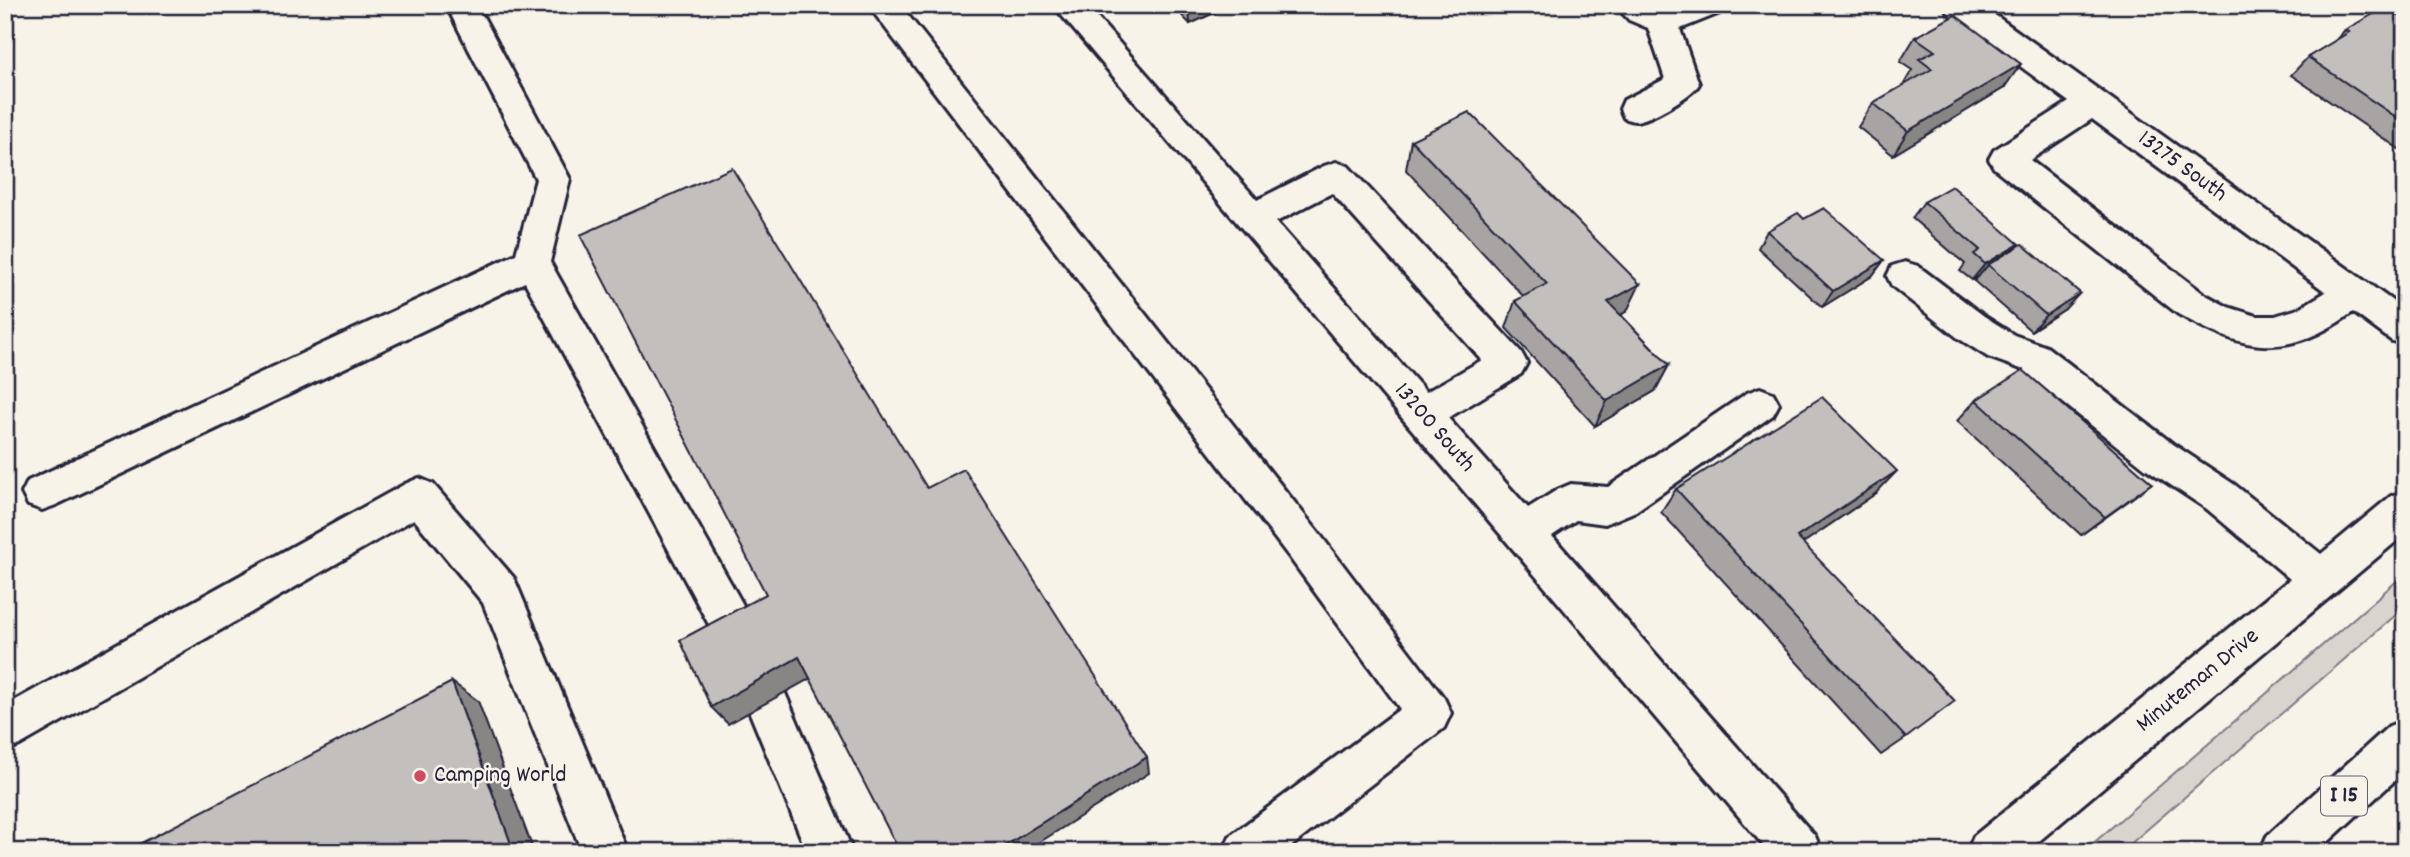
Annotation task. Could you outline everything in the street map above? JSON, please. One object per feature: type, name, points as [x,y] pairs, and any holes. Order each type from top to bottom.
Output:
[{"type":"main road","points":[[461,5],[553,179],[532,263],[737,635]]},
{"type":"main road","points":[[883,5],[1304,545],[1429,713],[1246,852]]},
{"type":"main road","name":"13200 South","points":[[1068,5],[1799,852]]},
{"type":"main road","points":[[1630,5],[1646,19],[1680,20],[1709,5]]},
{"type":"main road","name":"13275 South","points":[[1959,5],[2405,330]]},
{"type":"main road","points":[[1636,109],[1683,83],[1661,19]]},
{"type":"main road","points":[[2093,102],[2006,159],[2191,304],[2237,327],[2273,332],[2306,324],[2353,292]]},
{"type":"main road","points":[[1252,218],[1336,175],[1508,363],[1421,414]]},
{"type":"main road","points":[[42,493],[532,263]]},
{"type":"main road","points":[[1905,276],[1971,327],[2001,346],[2034,358],[2159,456],[2221,497],[2322,580]]},
{"type":"main road","points":[[1524,533],[1571,502],[1605,506],[1622,499],[1760,404]]},
{"type":"main road","points":[[5,730],[419,496],[499,591],[605,852]]},
{"type":"main road","name":"Minuteman Drive","points":[[1990,852],[2405,509]]},
{"type":"main road","points":[[767,701],[830,852]]},
{"type":"main road","name":"I 15","points":[[2283,852],[2405,741]]},
{"type":"shaded area","points":[[2405,574],[2405,607],[2121,852],[2083,852]]},
{"type":"building","points":[[2386,7],[2405,19],[2405,123],[2308,57],[2349,32],[2345,30]]},
{"type":"building","points":[[1955,15],[2021,64],[1908,131],[1873,103],[1932,69],[1919,59],[1935,51],[1915,37]]},
{"type":"building","points":[[1469,112],[1640,284],[1608,302],[1669,365],[1607,401],[1515,301],[1547,284],[1411,140]]},
{"type":"building","points":[[732,168],[927,488],[964,469],[1147,757],[995,852],[900,852],[799,657],[711,707],[680,640],[766,594],[580,235]]},
{"type":"building","points":[[1952,186],[2019,244],[1985,264],[1974,254],[1980,250],[1924,202]]},
{"type":"building","points":[[1824,208],[1884,260],[1833,291],[1767,231],[1798,213],[1804,219]]},
{"type":"building","points":[[2022,244],[2080,293],[2046,315],[1988,265]]},
{"type":"building","points":[[2023,370],[2152,483],[2105,517],[1976,400]]},
{"type":"building","points":[[1822,397],[1897,471],[1797,537],[1955,701],[1906,738],[1676,489]]},
{"type":"building","name":"Camping World","points":[[452,682],[514,852],[124,852]]},
{"type":"place","name":"Camping World","points":[[420,776]]}]
